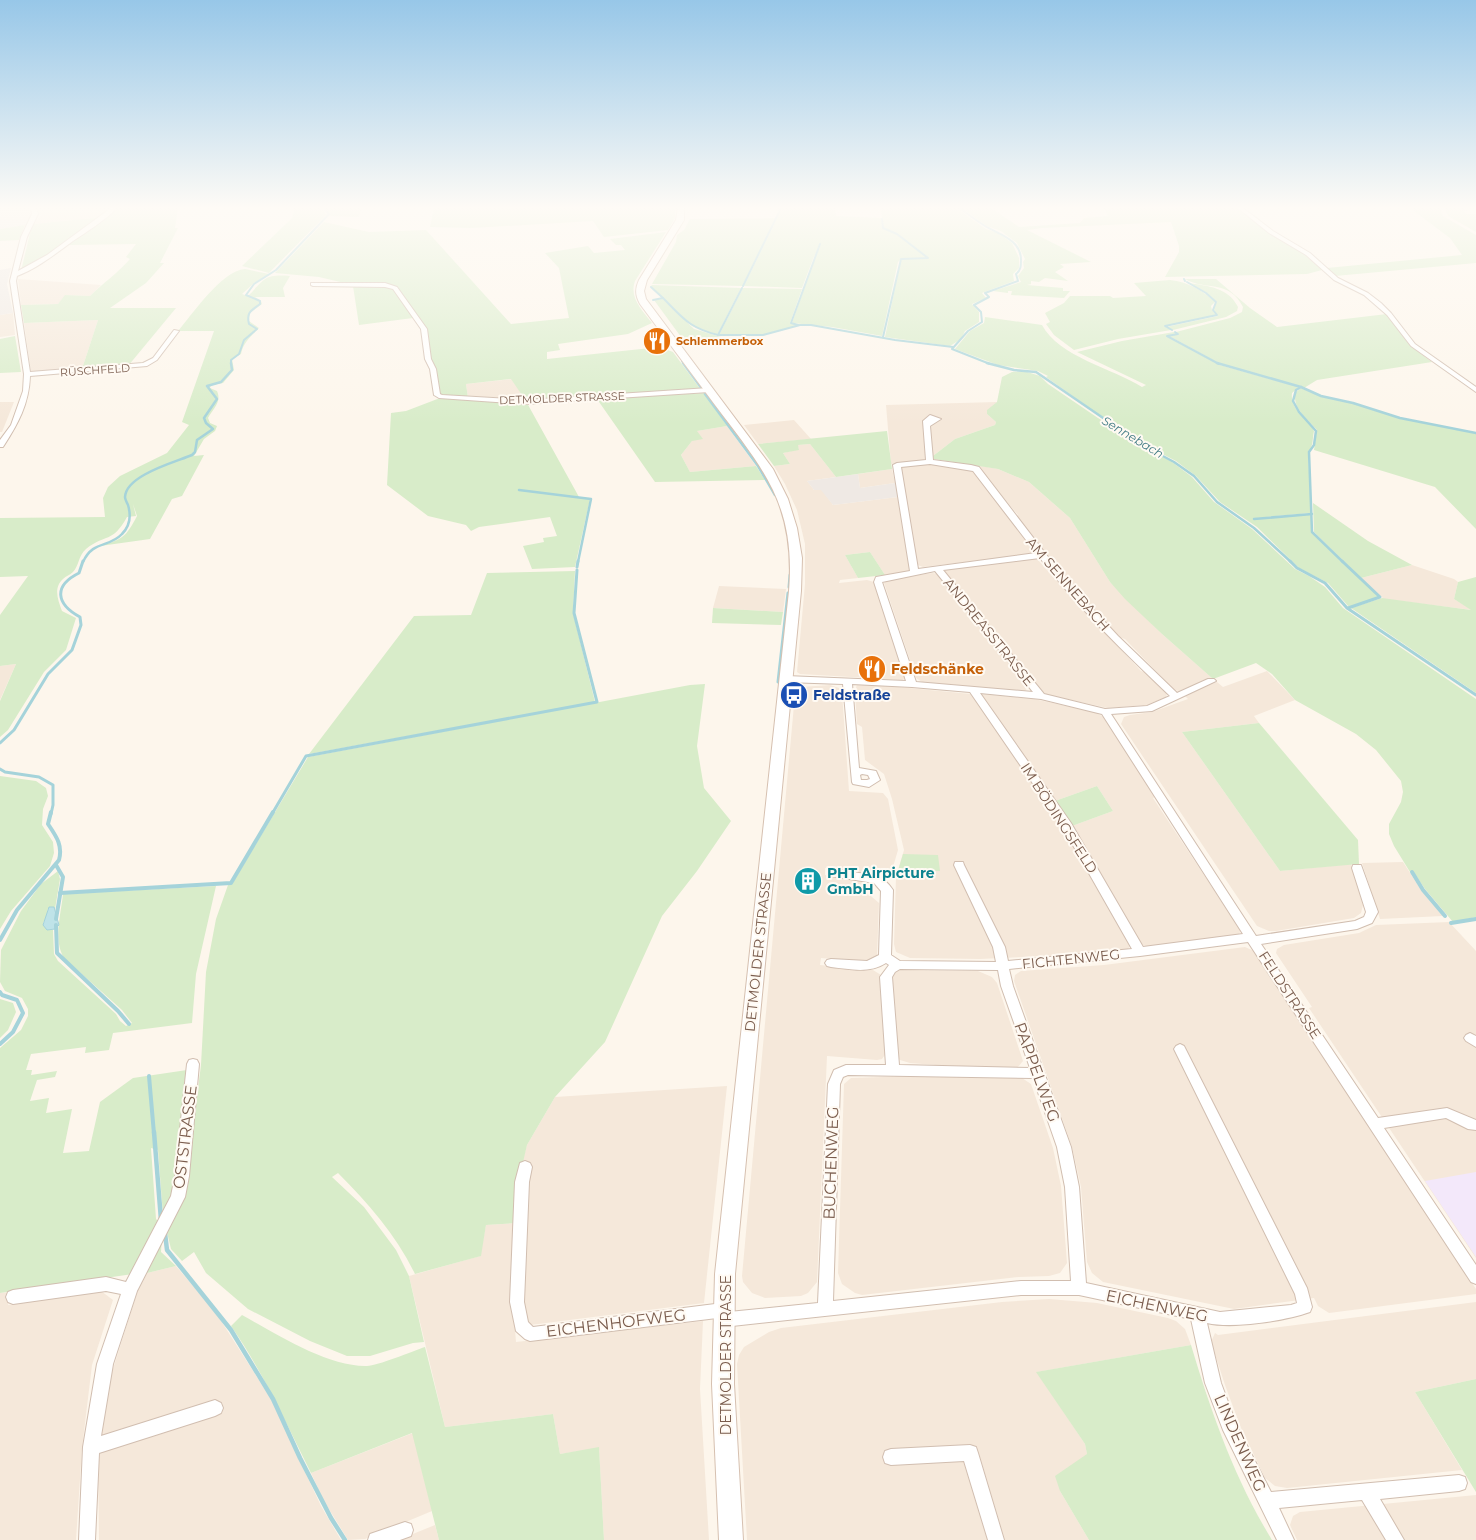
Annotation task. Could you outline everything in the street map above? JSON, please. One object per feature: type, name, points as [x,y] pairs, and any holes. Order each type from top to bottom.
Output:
[{"type":"main road","name":"DETMOLDER STRASSE","points":[[643,280],[640,294],[768,469],[783,496],[790,515],[796,545],[797,570],[725,1274],[723,1384],[731,1540]]},
{"type":"street","points":[[0,445],[14,426],[26,391],[27,374],[14,280]]},
{"type":"street","points":[[1339,280],[1379,304],[1390,314],[1413,345],[1476,390]]},
{"type":"street","name":"DETMOLDER STRASSE","points":[[313,284],[385,285],[395,288],[424,329],[428,359],[433,369],[437,395],[526,402],[709,390]]},
{"type":"street","name":"RÜSCHFELD","points":[[27,374],[145,365],[155,359],[176,331]]},
{"type":"street","points":[[927,425],[930,462]]},
{"type":"street","name":"AM SENNEBACH","points":[[914,572],[897,466],[930,462],[962,465],[976,469],[1062,581],[1115,638],[1174,696]]},
{"type":"street","name":"ANDREASSTRASSE","points":[[914,572],[1041,555]]},
{"type":"street","name":"ANDREASSTRASSE","points":[[937,568],[1041,696]]},
{"type":"street","points":[[912,684],[878,582],[883,577],[914,572]]},
{"type":"street","points":[[786,679],[912,684],[1041,696],[1105,712],[1148,709],[1211,681]]},
{"type":"street","points":[[847,681],[855,774]]},
{"type":"street","name":"IM BÖDINGSFELD","points":[[972,689],[1067,825],[1140,952]]},
{"type":"street","name":"FELDSTRASSE","points":[[1105,712],[1476,1277]]},
{"type":"street","name":"PAPPELWEG","points":[[959,865],[999,947],[1001,966],[1064,1147],[1072,1187],[1079,1288]]},
{"type":"street","name":"FICHTENWEG","points":[[830,963],[871,966],[891,961],[1001,966],[1253,939],[1357,925],[1368,920],[1372,912],[1357,868]]},
{"type":"street","points":[[835,873],[877,880],[887,890],[891,969],[886,978],[893,1070]]},
{"type":"street","name":"EICHENWEG","points":[[723,1315],[825,1309],[1021,1288],[1079,1288],[1220,1320],[1291,1312],[1305,1307],[1302,1293],[1180,1049]]},
{"type":"street","name":"OSTSTRASSE","points":[[88,1540],[91,1447],[105,1364],[130,1289],[178,1197],[182,1176],[193,1064]]},
{"type":"street","name":"BUCHENWEG","points":[[825,1309],[834,1084],[838,1074],[846,1070],[1038,1073]]},
{"type":"street","points":[[1375,1124],[1447,1113],[1476,1125]]},
{"type":"street","name":"EICHENHOFWEG","points":[[525,1168],[522,1182],[518,1302],[521,1326],[530,1334],[723,1315]]},
{"type":"street","points":[[13,1297],[106,1284],[130,1289]]},
{"type":"street","name":"LINDENWEG","points":[[1197,1314],[1214,1383],[1231,1430],[1286,1540]]},
{"type":"street","points":[[91,1447],[215,1408]]},
{"type":"street","points":[[891,1457],[970,1453],[996,1540]]},
{"type":"street","points":[[1266,1502],[1459,1483]]},
{"type":"street","points":[[1366,1492],[1396,1540]]},
{"type":"street","points":[[376,1540],[405,1530]]},
{"type":"shaded area","points":[[0,280],[8,280],[7,284],[13,313],[0,315]]},
{"type":"shaded area","points":[[18,280],[101,285],[90,296],[66,295],[58,304],[21,305]]},
{"type":"shaded area","points":[[13,313],[15,335],[0,337],[0,315]]},
{"type":"shaded area","points":[[98,320],[82,369],[31,372],[24,323]]},
{"type":"shaded area","points":[[512,379],[526,401],[468,398],[466,384]]},
{"type":"shaded area","points":[[0,402],[14,402],[2,432],[0,432]]},
{"type":"shaded area","points":[[997,402],[987,414],[996,422],[995,425],[955,439],[933,456],[926,456],[926,460],[891,464],[886,405]]},
{"type":"shaded area","points":[[794,420],[811,439],[758,444],[744,425]]},
{"type":"shaded area","points":[[727,426],[756,466],[690,472],[681,455],[697,431]]},
{"type":"shaded area","points":[[810,444],[836,477],[807,481],[814,490],[821,489],[833,505],[898,497],[911,571],[885,575],[870,552],[845,555],[858,578],[840,580],[839,583],[867,580],[874,582],[905,678],[902,680],[800,674],[797,672],[805,584],[805,544],[797,510],[774,466],[790,464],[783,453],[799,449],[797,445]]},
{"type":"shaded area","points":[[923,464],[972,469],[1035,552],[1033,554],[923,567],[918,565],[900,470],[901,467]]},
{"type":"shaded area","points":[[976,465],[998,469],[1029,482],[1070,518],[1110,582],[1162,634],[1212,678],[1179,691],[1174,690],[1125,639],[1119,637],[1065,580],[1066,578],[1017,517],[1018,515]]},
{"type":"shaded area","points":[[892,469],[895,483],[860,488],[858,474]]},
{"type":"shaded area","points":[[858,474],[860,488],[895,483],[898,497],[833,505],[821,490],[814,490],[807,481]]},
{"type":"shaded area","points":[[1037,559],[1141,671],[1148,673],[1167,693],[1166,697],[1146,705],[1108,708],[1048,695],[1043,692],[943,571],[945,569]]},
{"type":"shaded area","points":[[1412,565],[1458,582],[1454,599],[1472,610],[1384,599],[1361,578]]},
{"type":"shaded area","points":[[933,573],[938,574],[1029,686],[1025,691],[922,682],[916,678],[884,583],[889,579]]},
{"type":"shaded area","points":[[719,586],[786,589],[783,612],[713,608]]},
{"type":"shaded area","points":[[16,664],[0,700],[0,666]]},
{"type":"shaded area","points":[[1267,671],[1295,700],[1254,716],[1259,723],[1182,732],[1280,871],[1351,864],[1363,905],[1361,913],[1354,918],[1276,931],[1269,931],[1257,926],[1121,724],[1124,717],[1152,712],[1188,699],[1184,695],[1217,682],[1223,687]]},
{"type":"shaded area","points":[[857,683],[971,694],[1064,828],[1131,945],[1128,949],[1069,957],[1068,955],[980,959],[910,958],[896,952],[894,944],[896,877],[904,850],[884,774],[865,760],[862,727],[857,724],[855,693]]},
{"type":"shaded area","points":[[830,685],[839,688],[842,693],[849,791],[883,793],[888,799],[898,850],[890,877],[825,868],[825,875],[859,880],[865,884],[865,891],[879,903],[877,956],[868,962],[821,958],[820,965],[873,970],[881,975],[887,1052],[882,1059],[877,1060],[827,1056],[817,1282],[808,1293],[801,1296],[765,1298],[752,1293],[743,1282],[742,1276],[795,694],[801,687]]},
{"type":"shaded area","points":[[981,695],[1034,699],[1094,712],[1104,717],[1155,797],[1153,798],[1241,931],[1238,935],[1148,947],[1141,944],[1072,826],[1113,811],[1097,786],[1055,801]]},
{"type":"shaded area","points":[[1403,862],[1421,890],[1443,916],[1380,919],[1362,863]]},
{"type":"shaded area","points":[[1449,922],[1476,951],[1476,1258],[1309,1008],[1312,1007],[1276,953],[1277,949],[1284,945],[1359,933],[1376,925]]},
{"type":"shaded area","points":[[1245,947],[1254,951],[1476,1289],[1476,1294],[1329,1313],[1318,1306],[1314,1298],[1234,1309],[1103,1282],[1092,1273],[1087,1262],[1081,1187],[1072,1147],[1014,981],[1015,975],[1021,971],[1104,965]]},
{"type":"shaded area","points":[[897,970],[978,971],[992,977],[997,983],[1023,1061],[1018,1067],[1012,1068],[936,1065],[910,1063],[900,1060],[898,1057],[891,977]]},
{"type":"shaded area","points":[[947,1075],[1022,1078],[1031,1084],[1053,1148],[1061,1186],[1067,1263],[1060,1273],[1049,1276],[1019,1277],[862,1295],[855,1293],[842,1284],[838,1273],[844,1084],[851,1078]]},
{"type":"shaded area","points":[[727,1086],[704,1303],[530,1325],[523,1320],[527,1183],[530,1163],[522,1163],[527,1145],[555,1097]]},
{"type":"shaded area","points":[[1476,1172],[1476,1257],[1425,1181]]},
{"type":"shaded area","points":[[517,1223],[513,1304],[516,1342],[703,1321],[700,1389],[709,1540],[604,1540],[599,1448],[560,1454],[553,1414],[445,1427],[409,1276],[480,1256],[486,1225]]},
{"type":"shaded area","points":[[176,1266],[216,1313],[271,1399],[321,1506],[341,1540],[99,1540],[98,1458],[112,1372],[143,1274]]},
{"type":"shaded area","points":[[101,1291],[113,1300],[92,1365],[82,1448],[76,1540],[0,1540],[0,1293],[11,1292],[8,1305]]},
{"type":"shaded area","points":[[1049,1299],[1097,1303],[1168,1318],[1176,1321],[1185,1329],[1191,1345],[1037,1372],[1085,1444],[1087,1454],[1060,1491],[1089,1540],[747,1540],[737,1364],[739,1355],[744,1347],[769,1332],[781,1328],[1002,1302]]},
{"type":"shaded area","points":[[1476,1302],[1476,1379],[1415,1392],[1462,1470],[1287,1488],[1275,1486],[1265,1478],[1241,1428],[1225,1385],[1211,1342],[1215,1333],[1218,1335]]},
{"type":"shaded area","points":[[413,1433],[432,1511],[365,1539],[348,1540],[324,1501],[311,1473]]},
{"type":"shaded area","points":[[1476,1495],[1476,1540],[1297,1540],[1290,1525],[1293,1516],[1300,1512]]},
{"type":"shaded area","points":[[435,1525],[439,1540],[398,1540]]},
{"type":"green space","points":[[108,280],[149,280],[110,308],[176,308],[128,366],[82,369],[98,320],[24,323],[21,305],[58,304],[65,295],[90,296]]},
{"type":"green space","points":[[223,280],[259,280],[242,294],[248,296],[265,280],[288,280],[283,288],[285,297],[255,297],[262,304],[250,313],[249,321],[259,328],[245,343],[241,354],[232,359],[234,370],[223,383],[211,385],[210,388],[217,391],[218,395],[216,405],[208,418],[210,423],[217,426],[215,431],[204,439],[194,456],[204,455],[182,496],[172,499],[150,539],[100,546],[119,539],[127,533],[137,516],[133,504],[136,516],[127,517],[113,535],[86,549],[81,555],[75,570],[64,578],[58,586],[57,594],[62,611],[76,618],[66,650],[44,672],[8,730],[0,737],[0,701],[16,664],[0,666],[0,615],[28,576],[0,577],[0,518],[105,517],[103,498],[108,487],[120,476],[167,453],[189,425],[182,422],[214,331],[178,331]]},
{"type":"green space","points":[[331,280],[471,280],[511,324],[569,318],[561,280],[636,280],[635,298],[652,323],[628,334],[558,344],[560,350],[547,352],[547,359],[660,347],[673,352],[701,390],[526,401],[511,379],[466,384],[468,398],[444,396],[440,394],[436,369],[430,358],[426,329],[397,287],[349,284]]},
{"type":"green space","points":[[654,280],[745,280],[742,286],[652,284]]},
{"type":"green space","points":[[747,280],[805,280],[802,288],[744,286]]},
{"type":"green space","points":[[807,280],[894,280],[882,336],[832,327],[792,323]]},
{"type":"green space","points":[[897,280],[1014,280],[982,293],[986,298],[972,304],[979,312],[979,322],[965,331],[961,339],[950,346],[885,337]]},
{"type":"green space","points":[[1020,280],[1042,280],[1039,282],[1031,281],[1031,284],[1027,285],[1063,288],[1063,291],[1070,291],[1064,298],[1011,295],[1012,291],[1008,291],[1008,293],[993,291],[1021,282]]},
{"type":"green space","points":[[1170,280],[1194,287],[1205,294],[1215,302],[1211,306],[1216,315],[1164,326],[1171,330],[1118,339],[1074,350],[1054,335],[1046,324],[1050,322],[1045,313],[1064,303],[1070,296],[1110,296],[1113,298],[1146,296],[1134,283]]},
{"type":"green space","points":[[1187,280],[1217,280],[1250,308],[1277,327],[1387,314],[1407,340],[1432,362],[1317,380],[1304,388],[1222,365],[1169,336],[1179,334],[1176,332],[1230,318],[1242,312],[1243,307],[1231,292]]},
{"type":"green space","points":[[1188,283],[1223,291],[1234,300],[1238,307],[1237,311],[1226,317],[1173,330],[1166,327],[1218,316],[1214,309],[1217,302],[1207,293]]},
{"type":"green space","points":[[353,286],[393,288],[413,318],[359,325]]},
{"type":"green space","points":[[651,286],[741,288],[717,335],[692,326]]},
{"type":"green space","points":[[743,288],[802,289],[790,323],[800,325],[763,335],[719,335]]},
{"type":"green space","points":[[663,299],[694,329],[721,337],[684,341],[654,300]]},
{"type":"green space","points":[[985,317],[1042,325],[1050,336],[1073,354],[1142,387],[1146,385],[1077,352],[1122,341],[1174,332],[1176,334],[1166,336],[1220,365],[1299,387],[1292,393],[1294,405],[1314,431],[1312,445],[1308,452],[1311,513],[1254,518],[1311,514],[1311,532],[1379,597],[1349,607],[1328,583],[1299,568],[1257,527],[1220,502],[1196,476],[1176,461],[1145,445],[1130,433],[1095,412],[1046,377],[1048,376],[1038,371],[998,365],[955,349],[970,331],[984,323]]},
{"type":"green space","points":[[15,336],[21,372],[0,373],[0,339]]},
{"type":"green space","points":[[1024,371],[1040,376],[1048,384],[1098,418],[1142,446],[1172,462],[1192,477],[1214,502],[1252,529],[1295,569],[1325,587],[1343,608],[1476,699],[1476,917],[1453,922],[1425,889],[1413,871],[1410,872],[1394,846],[1389,834],[1389,824],[1401,802],[1403,792],[1401,781],[1376,750],[1356,734],[1295,700],[1272,674],[1256,663],[1213,679],[1125,599],[1110,582],[1070,518],[1029,482],[998,469],[934,459],[933,456],[955,439],[995,425],[996,422],[987,414],[987,410],[997,402],[1002,377],[1012,372]]},
{"type":"green space","points":[[1301,388],[1320,396],[1353,403],[1400,418],[1476,433],[1476,529],[1435,487],[1314,450],[1317,430],[1302,414],[1296,404],[1295,393]]},
{"type":"green space","points":[[704,393],[727,426],[697,431],[703,439],[692,441],[681,455],[690,472],[756,466],[765,480],[655,482],[597,399]]},
{"type":"green space","points":[[440,398],[527,403],[579,497],[518,490],[590,499],[575,567],[532,569],[523,546],[544,542],[543,538],[557,536],[550,517],[479,527],[471,531],[466,525],[428,516],[387,485],[391,413],[406,411]]},
{"type":"green space","points":[[887,431],[892,469],[836,477],[810,444],[798,445],[799,450],[783,453],[790,464],[774,466],[758,444]]},
{"type":"green space","points":[[1313,503],[1368,541],[1412,565],[1361,578],[1314,532]]},
{"type":"green space","points":[[870,552],[885,575],[858,578],[845,555]]},
{"type":"green space","points":[[575,571],[573,613],[595,702],[309,754],[414,616],[471,615],[487,573]]},
{"type":"green space","points":[[1476,577],[1476,693],[1351,608],[1382,598],[1471,610],[1454,599],[1458,582]]},
{"type":"green space","points":[[713,608],[783,612],[781,625],[712,623]]},
{"type":"green space","points":[[705,684],[697,746],[704,788],[731,821],[697,871],[662,916],[605,1042],[555,1097],[527,1145],[518,1184],[517,1223],[486,1225],[481,1256],[415,1274],[399,1246],[371,1208],[338,1173],[332,1177],[364,1207],[396,1250],[409,1276],[424,1342],[413,1343],[370,1356],[347,1356],[310,1341],[248,1309],[206,1273],[194,1252],[182,1261],[171,1249],[166,1228],[187,1176],[201,1065],[206,972],[216,919],[228,885],[232,884],[308,757],[690,685]]},
{"type":"green space","points":[[1259,723],[1358,840],[1359,864],[1280,871],[1182,732]]},
{"type":"green space","points":[[0,776],[36,781],[46,788],[48,796],[43,809],[42,825],[53,842],[54,853],[50,866],[11,911],[0,929]]},
{"type":"green space","points":[[1097,786],[1113,811],[1072,826],[1055,801]]},
{"type":"green space","points":[[903,854],[938,855],[940,871],[925,871],[925,875],[897,874]]},
{"type":"green space","points":[[58,871],[60,879],[55,909],[53,907],[47,910],[49,912],[43,923],[47,930],[53,930],[54,954],[58,961],[116,1014],[126,1026],[132,1023],[122,1010],[64,958],[58,935],[63,894],[216,886],[196,974],[192,1023],[113,1033],[109,1050],[85,1053],[86,1047],[31,1054],[26,1070],[32,1070],[31,1075],[57,1071],[55,1077],[37,1080],[30,1101],[49,1098],[46,1113],[72,1109],[63,1153],[89,1151],[100,1102],[133,1078],[187,1070],[182,1145],[175,1182],[163,1215],[158,1150],[151,1148],[156,1219],[159,1222],[133,1274],[0,1293],[0,1048],[21,1030],[28,1016],[28,1009],[22,998],[5,991],[0,982],[1,950],[21,911],[41,884]]},
{"type":"green space","points":[[0,999],[13,1003],[16,1012],[8,1030],[0,1038]]},
{"type":"green space","points":[[162,1236],[161,1252],[176,1266],[143,1274]]},
{"type":"green space","points":[[242,1315],[303,1348],[352,1365],[372,1365],[425,1347],[445,1427],[553,1414],[560,1454],[599,1447],[604,1540],[439,1540],[412,1433],[311,1473],[264,1380],[231,1326]]},
{"type":"green space","points":[[1191,1345],[1207,1395],[1235,1470],[1272,1540],[1089,1540],[1060,1491],[1055,1476],[1087,1454],[1085,1444],[1036,1372]]},
{"type":"green space","points":[[1476,1379],[1476,1492],[1415,1392]]},
{"type":"water","points":[[49,907],[54,907],[59,925],[55,929],[47,930],[43,925]]},
{"type":"waterway","points":[[231,363],[231,360],[239,354],[244,340],[257,329],[249,324],[248,317],[250,312],[260,304],[260,301],[246,295],[254,284],[260,280]]},
{"type":"waterway","points":[[743,286],[746,280]]},
{"type":"waterway","points":[[798,325],[791,323],[807,280]]},
{"type":"waterway","points":[[883,337],[896,280]]},
{"type":"waterway","name":"Sennebach","points":[[988,363],[952,349],[968,331],[982,322],[981,312],[974,305],[989,297],[985,293],[1018,280]]},
{"type":"waterway","points":[[1172,330],[1165,326],[1217,315],[1213,310],[1216,302],[1206,293],[1187,282]]},
{"type":"waterway","points":[[651,287],[663,298]]},
{"type":"waterway","points":[[718,335],[742,288]]},
{"type":"waterway","points":[[653,300],[663,298]]},
{"type":"waterway","points":[[663,298],[693,325],[718,335]]},
{"type":"waterway","points":[[718,335],[763,335],[800,325],[811,325],[895,340],[953,347]]},
{"type":"waterway","points":[[1175,332],[1178,334],[1167,336],[1217,363]]},
{"type":"waterway","points":[[83,562],[91,550],[112,541],[125,531],[130,516],[125,497],[128,489],[134,482],[153,470],[192,455],[195,452],[197,440],[213,429],[206,423],[204,418],[217,399],[207,386],[221,382],[232,370],[231,363]]},
{"type":"waterway","points":[[683,363],[702,389]]},
{"type":"waterway","name":"Sennebach","points":[[988,363],[1014,370],[1036,372],[1144,446],[1174,462],[1194,476],[1217,502],[1254,528],[1291,562]]},
{"type":"waterway","points":[[1217,363],[1301,387]]},
{"type":"waterway","points":[[1301,387],[1321,396],[1353,403],[1400,418],[1476,433]]},
{"type":"waterway","points":[[1301,387],[1296,390],[1293,401],[1299,412],[1316,431],[1314,445],[1309,452],[1311,514]]},
{"type":"waterway","points":[[705,394],[758,466],[775,495]]},
{"type":"waterway","points":[[519,490],[591,499],[578,562]]},
{"type":"waterway","points":[[1254,519],[1311,514]]},
{"type":"waterway","points":[[1311,514],[1312,532],[1343,562]]},
{"type":"waterway","points":[[0,743],[14,730],[48,674],[72,650],[81,625],[80,617],[66,606],[62,601],[61,595],[65,584],[79,573],[83,561]]},
{"type":"waterway","points":[[577,567],[578,561]]},
{"type":"waterway","points":[[1342,561],[1380,597],[1348,608]]},
{"type":"waterway","name":"Sennebach","points":[[1291,562],[1297,568],[1325,583],[1347,608],[1476,695]]},
{"type":"waterway","points":[[272,814],[306,756],[597,702],[574,613],[577,570]]},
{"type":"waterway","points":[[789,587],[790,575]]},
{"type":"waterway","points":[[778,682],[788,593]]},
{"type":"waterway","points":[[0,769],[5,772],[39,777],[53,785],[51,814]]},
{"type":"waterway","points":[[0,940],[17,910],[59,860],[59,845],[48,824],[51,812]]},
{"type":"waterway","points":[[60,893],[231,883],[273,812]]},
{"type":"waterway","points":[[56,865],[63,877],[60,893]]},
{"type":"waterway","points":[[1412,872],[1423,890],[1445,916]]},
{"type":"waterway","points":[[56,919],[60,893]]},
{"type":"waterway","points":[[1451,923],[1476,919]]},
{"type":"waterway","points":[[56,925],[57,953],[118,1011],[129,1024]]},
{"type":"waterway","points":[[0,992],[2,995],[17,1000],[23,1013],[13,1032],[0,1044]]},
{"type":"waterway","points":[[149,1076],[154,1134]]},
{"type":"waterway","points":[[154,1132],[161,1220]]},
{"type":"waterway","points":[[165,1233],[167,1250],[231,1330],[273,1399],[300,1458],[331,1518],[345,1540]]},
{"type":"place","name":"Schlemmerbox","points":[[657,341]]},
{"type":"place","name":"Feldschänke","points":[[872,669]]},
{"type":"place","name":"Feldstraße","points":[[794,695]]},
{"type":"place","name":"PHT Airpicture GmbH","points":[[808,881]]}]
